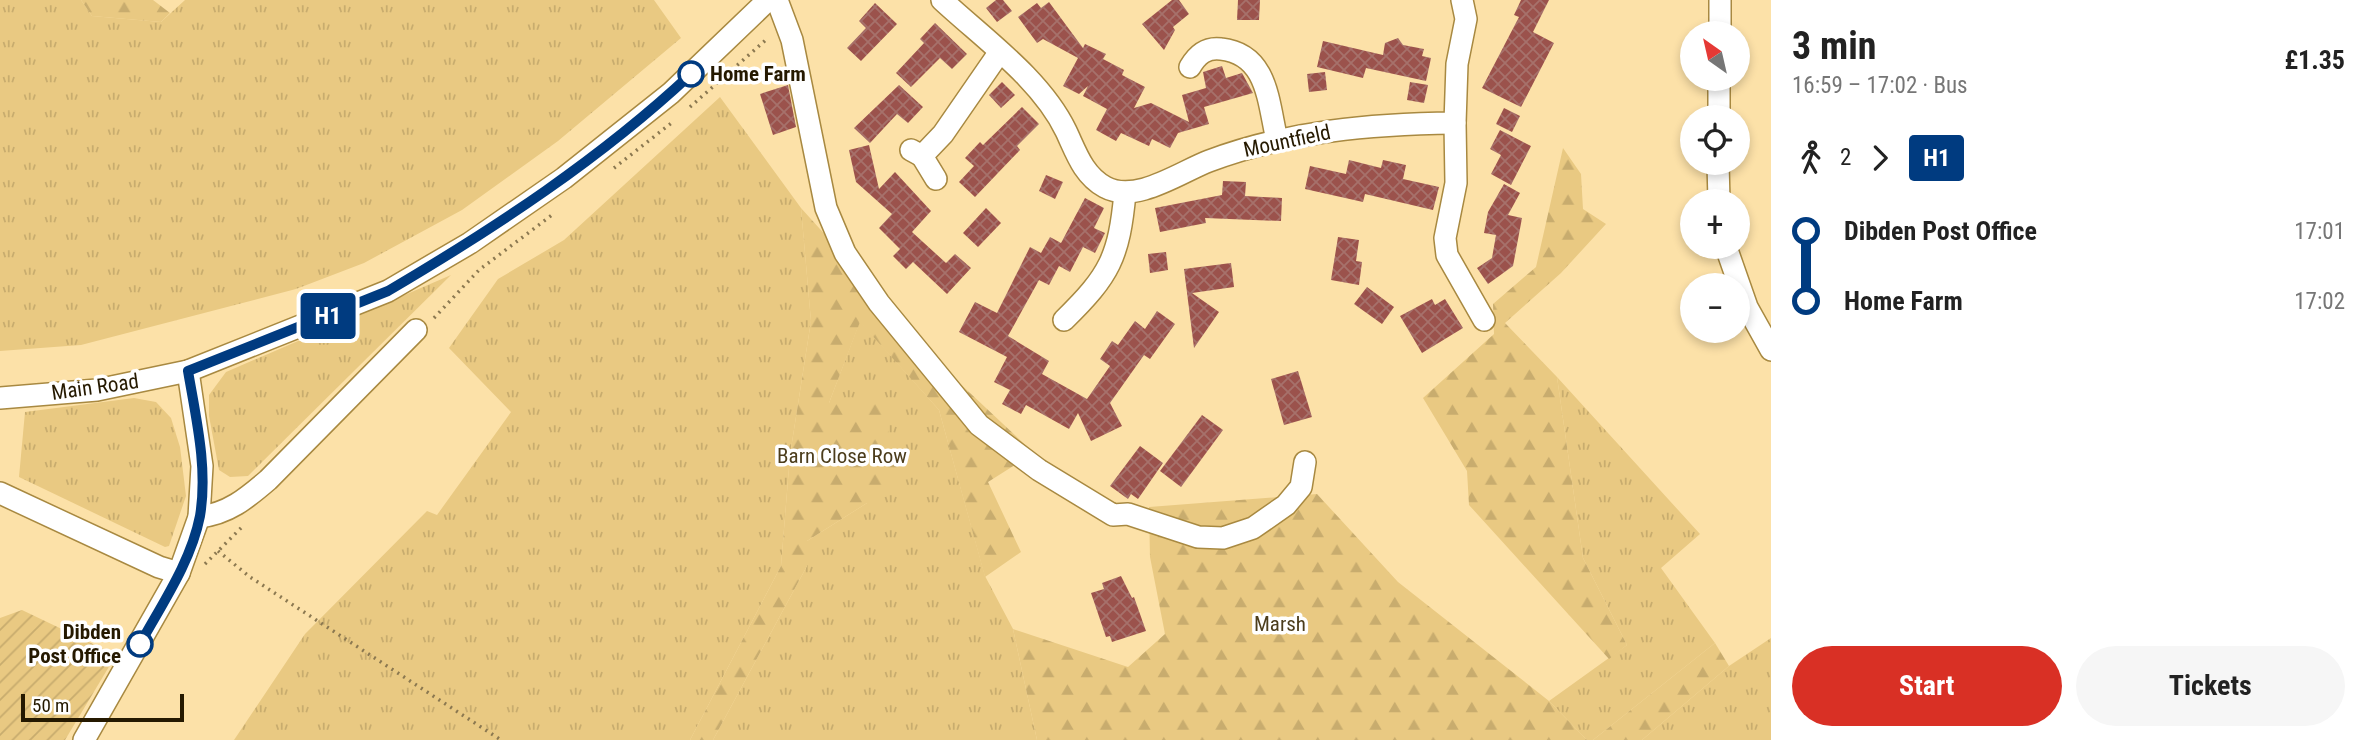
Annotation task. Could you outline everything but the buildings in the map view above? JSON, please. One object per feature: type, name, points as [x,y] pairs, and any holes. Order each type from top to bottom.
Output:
[{"type":"street","name":"Main Road","points":[[0,398],[97,390],[188,371],[388,291],[470,243],[564,178],[671,93],[768,0]]},
{"type":"street","points":[[777,0],[792,40],[826,208],[845,253],[878,303],[979,425],[1040,470],[1113,515],[1128,514],[1198,537],[1223,538],[1252,528],[1286,505],[1301,487],[1305,462]]},
{"type":"street","points":[[1462,0],[1465,19],[1457,64],[1455,183],[1446,238],[1447,255],[1484,320]]},
{"type":"street","points":[[1720,0],[1720,21]]},
{"type":"street","points":[[949,2],[1044,99],[1066,131],[1081,163],[1094,178],[1106,187],[1125,193],[1121,234],[1111,264],[1091,293],[1064,320]]},
{"type":"street","points":[[1189,67],[1196,56],[1215,48],[1236,51],[1248,57],[1256,65],[1263,83],[1277,140]]},
{"type":"street","points":[[936,179],[917,153],[943,134],[999,53]]},
{"type":"street","name":"Mountfield","points":[[1125,193],[1153,186],[1226,155],[1277,140],[1346,128],[1455,123]]},
{"type":"street","points":[[1730,259],[1747,307],[1771,350]]},
{"type":"street","points":[[200,517],[215,515],[242,503],[416,330]]},
{"type":"street","points":[[84,740],[179,573],[200,517],[202,466],[188,371]]},
{"type":"street","points":[[0,493],[159,567],[179,573]]},
{"type":"path","points":[[217,551],[250,577],[502,740]]},
{"type":"green space","points":[[0,0],[81,0],[92,16],[161,22],[185,0],[654,0],[681,38],[558,141],[462,210],[364,263],[296,289],[81,345],[0,351]]},
{"type":"green space","points":[[81,0],[153,0],[170,13],[161,22],[92,16]]},
{"type":"green space","points":[[720,97],[801,208],[811,321],[790,455],[781,566],[690,740],[234,740],[305,634],[427,511],[437,515],[511,412],[449,348],[498,279],[564,240]]},
{"type":"green space","points":[[1563,148],[1581,174],[1583,209],[1606,224],[1561,273],[1505,323],[1557,377],[1583,558],[1627,645],[1609,659],[1469,505],[1467,471],[1423,398],[1494,334],[1493,304],[1536,267]]},
{"type":"green space","name":"Barn Close Row","points":[[801,208],[903,321],[922,348],[1034,453],[988,482],[1021,552],[985,577],[939,410],[860,322],[829,403],[882,403],[897,470],[867,503],[807,541],[807,566],[713,740],[690,740],[781,566],[790,455],[811,321]]},
{"type":"green space","points":[[451,275],[248,476],[230,477],[219,470],[209,416],[209,395],[226,372]]},
{"type":"green space","points":[[860,321],[939,410],[985,576],[1013,629],[1037,740],[713,740],[807,566],[807,541],[867,503],[829,403]]},
{"type":"green space","points":[[1557,377],[1700,534],[1661,568],[1715,643],[1593,740],[1587,740],[1549,701],[1627,645],[1583,558]]},
{"type":"green space","points":[[134,398],[156,402],[171,418],[180,447],[186,496],[169,546],[165,547],[19,477],[25,412]]},
{"type":"green space","name":"Marsh","points":[[1317,494],[1398,582],[1549,701],[1587,740],[1037,740],[1013,629],[1128,667],[1165,634],[1150,557],[1149,507]]},
{"type":"green space","points":[[22,610],[116,655],[65,740],[0,740],[0,618]]},
{"type":"green space","points":[[1771,638],[1771,740],[1642,740],[1729,666]]},
{"type":"green space","points":[[1715,643],[1729,666],[1642,740],[1593,740]]},
{"type":"bus line","name":"H1","points":[[140,644],[179,573],[200,517],[202,466],[188,371],[388,291],[470,243],[564,178],[691,74]]},
{"type":"place","name":"Home Farm","points":[[691,74]]},
{"type":"place","name":"Dibden Post Office","points":[[140,644]]}]
